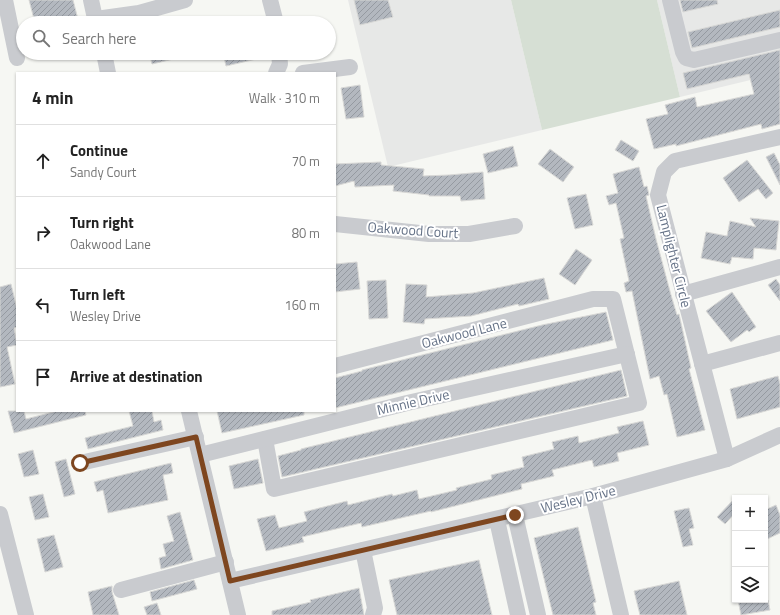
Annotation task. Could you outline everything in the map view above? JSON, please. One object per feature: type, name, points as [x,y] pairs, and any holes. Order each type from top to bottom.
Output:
[{"type":"street","points":[[5,0],[16,53]]},
{"type":"street","points":[[91,0],[95,16]]},
{"type":"street","points":[[127,16],[139,14],[185,0]]},
{"type":"street","points":[[270,0],[274,16]]},
{"type":"street","points":[[670,0],[682,52],[686,58],[694,60],[780,40]]},
{"type":"street","points":[[105,60],[108,72]]},
{"type":"street","points":[[276,72],[280,64],[280,60]]},
{"type":"street","points":[[312,72],[350,67]]},
{"type":"street","name":"Lamplighter Circle","points":[[727,459],[658,195],[664,172],[675,161],[780,137]]},
{"type":"street","name":"Oakwood Court","points":[[336,224],[429,234],[469,234],[515,226]]},
{"type":"street","points":[[683,294],[780,267]]},
{"type":"street","name":"Oakwood Lane","points":[[336,366],[593,300],[613,299],[627,354]]},
{"type":"street","points":[[702,364],[780,343]]},
{"type":"street","points":[[265,439],[274,489],[639,403],[627,354]]},
{"type":"street","name":"Minnie Drive","points":[[200,455],[407,403],[627,354]]},
{"type":"street","points":[[190,412],[238,615]]},
{"type":"street","name":"Wesley Drive","points":[[230,581],[497,520],[593,496],[727,459],[780,434]]},
{"type":"street","points":[[80,463],[196,437]]},
{"type":"street","points":[[593,496],[621,615]]},
{"type":"street","points":[[0,514],[26,615]]},
{"type":"street","points":[[515,515],[538,615]]},
{"type":"street","points":[[497,520],[518,615]]},
{"type":"street","points":[[363,550],[375,608],[373,615]]},
{"type":"street","points":[[121,590],[226,562]]},
{"type":"shaded area","points":[[348,0],[511,0],[542,130],[388,167]]},
{"type":"shaded area","points":[[511,0],[657,0],[680,97],[542,130]]},
{"type":"shaded area","points":[[657,0],[780,0],[780,73],[680,97]]},
{"type":"building","points":[[29,0],[73,0],[77,16],[33,16]]},
{"type":"building","points":[[354,0],[388,0],[393,17],[360,25]]},
{"type":"building","points":[[680,0],[717,0],[718,4],[683,12]]},
{"type":"building","points":[[780,10],[780,27],[692,48],[688,32]]},
{"type":"building","points":[[780,50],[780,124],[762,129],[761,124],[676,146],[676,144],[654,149],[646,119],[668,114],[665,105],[695,97],[697,107],[754,94],[749,74],[687,89],[683,73]]},
{"type":"building","points":[[151,60],[169,60],[152,64]]},
{"type":"building","points":[[225,60],[252,60],[226,66]]},
{"type":"building","points":[[360,85],[364,117],[346,119],[341,88]]},
{"type":"building","points":[[621,140],[639,151],[633,161],[615,150]]},
{"type":"building","points":[[513,146],[518,166],[488,173],[483,154]]},
{"type":"building","points":[[550,149],[574,167],[563,182],[538,164]]},
{"type":"building","points":[[774,153],[780,165],[780,185],[766,157]]},
{"type":"building","points":[[747,160],[773,193],[766,199],[758,189],[739,202],[723,178]]},
{"type":"building","points":[[381,162],[381,165],[424,169],[423,176],[483,172],[485,199],[461,201],[460,196],[429,196],[393,191],[394,185],[355,187],[354,181],[336,186],[336,164]]},
{"type":"building","points":[[639,167],[644,187],[647,186],[649,195],[646,196],[656,239],[677,315],[679,314],[691,368],[689,369],[705,430],[677,437],[667,394],[664,395],[659,376],[650,379],[632,291],[626,292],[624,283],[629,281],[620,239],[624,238],[616,203],[609,205],[606,196],[618,193],[613,174]]},
{"type":"building","points":[[586,194],[593,225],[575,229],[567,198]]},
{"type":"building","points":[[750,218],[779,221],[776,250],[754,248],[753,259],[732,257],[730,264],[701,258],[706,232],[727,236],[730,221],[756,227]]},
{"type":"building","points":[[576,249],[592,260],[575,285],[559,274]]},
{"type":"building","points":[[357,262],[360,289],[336,292],[336,264]]},
{"type":"building","points":[[544,278],[549,299],[519,306],[518,304],[471,316],[425,319],[424,324],[403,322],[406,284],[427,285],[426,297],[473,293]]},
{"type":"building","points":[[776,279],[780,285],[780,301],[768,285]]},
{"type":"building","points":[[386,280],[388,318],[369,319],[367,281]]},
{"type":"building","points":[[11,284],[16,305],[16,327],[14,328],[16,345],[7,347],[15,384],[0,387],[0,287]]},
{"type":"building","points":[[732,292],[756,327],[749,332],[747,330],[731,342],[706,311]]},
{"type":"building","points":[[606,312],[613,340],[336,408],[336,378],[542,325]]},
{"type":"building","points":[[621,370],[627,396],[282,477],[278,456]]},
{"type":"building","points":[[778,376],[780,384],[780,407],[737,419],[730,389]]},
{"type":"building","points":[[8,411],[24,412],[26,419],[53,412],[85,412],[86,415],[14,433]]},
{"type":"building","points":[[129,412],[152,412],[154,422],[161,420],[163,430],[88,449],[85,438],[133,426]]},
{"type":"building","points":[[217,412],[304,412],[304,415],[222,433]]},
{"type":"building","points":[[643,421],[649,445],[617,453],[619,461],[594,467],[592,460],[552,470],[554,476],[521,484],[522,489],[431,512],[362,527],[361,523],[302,537],[304,542],[266,551],[257,519],[275,515],[279,528],[307,521],[304,512],[347,501],[348,505],[392,494],[393,496],[417,490],[419,499],[457,490],[456,488],[492,479],[491,475],[524,467],[522,457],[554,449],[552,442],[578,436],[579,443],[619,433],[617,427]]},
{"type":"building","points":[[33,450],[39,474],[24,477],[18,454]]},
{"type":"building","points":[[66,459],[75,494],[64,497],[55,462]]},
{"type":"building","points":[[258,459],[263,483],[234,489],[229,466]]},
{"type":"building","points":[[171,463],[173,473],[163,475],[168,500],[108,513],[103,490],[97,492],[94,482]]},
{"type":"building","points":[[43,494],[49,517],[35,520],[29,497]]},
{"type":"building","points":[[732,501],[732,516],[725,524],[717,517]]},
{"type":"building","points":[[776,505],[780,515],[780,533],[768,539],[768,531],[768,509]]},
{"type":"building","points":[[689,508],[694,528],[689,529],[693,545],[683,547],[674,511]]},
{"type":"building","points":[[180,512],[193,560],[161,569],[159,558],[166,556],[163,544],[174,541],[167,516]]},
{"type":"building","points":[[578,527],[596,602],[593,603],[596,615],[553,615],[534,538]]},
{"type":"building","points":[[54,535],[63,567],[45,572],[37,539]]},
{"type":"building","points":[[479,560],[492,615],[397,615],[389,580]]},
{"type":"building","points":[[194,580],[197,589],[152,601],[150,592]]},
{"type":"building","points":[[679,581],[687,615],[640,615],[634,591]]},
{"type":"building","points":[[112,586],[112,592],[119,615],[93,615],[88,592]]},
{"type":"building","points":[[359,588],[364,615],[272,615],[272,611],[311,602],[310,600]]},
{"type":"building","points":[[768,600],[770,610],[741,615],[739,603],[768,603]]},
{"type":"building","points":[[157,603],[161,615],[147,615],[144,607]]},
{"type":"route","points":[[80,463],[196,437],[230,581],[515,515]]}]
